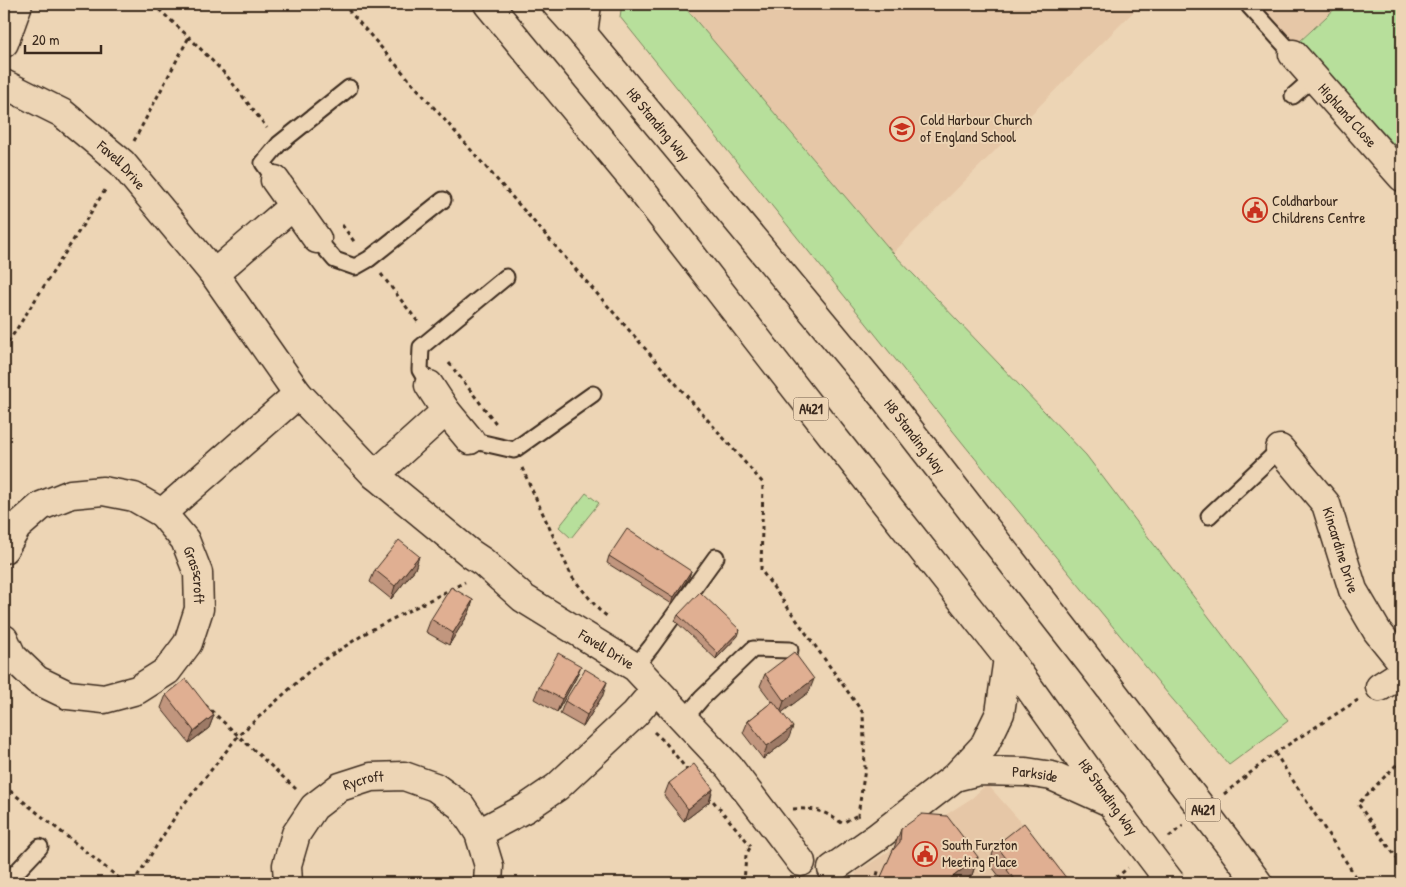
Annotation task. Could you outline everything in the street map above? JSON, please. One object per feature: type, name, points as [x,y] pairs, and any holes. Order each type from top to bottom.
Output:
[{"type":"main road","points":[[4,43],[18,4]]},
{"type":"main road","name":"H8 Standing Way","points":[[488,4],[631,177],[1008,658],[1171,883]]},
{"type":"main road","name":"H8 Standing Way","points":[[556,4],[583,34],[882,396],[1090,662],[1258,883]]},
{"type":"main road","points":[[583,34],[587,4]]},
{"type":"main road","name":"Highland Close","points":[[1293,54],[1402,177]]},
{"type":"main road","name":"Favell Drive","points":[[4,84],[62,113],[122,163],[214,274],[298,394],[376,475],[483,562],[523,598],[635,667],[729,767],[796,872]]},
{"type":"main road","points":[[275,180],[317,239]]},
{"type":"main road","points":[[214,274],[294,205]]},
{"type":"main road","points":[[429,385],[446,411],[470,440]]},
{"type":"main road","points":[[162,514],[298,394]]},
{"type":"main road","points":[[376,475],[446,411]]},
{"type":"main road","name":"Kincardine Drive","points":[[1280,449],[1326,504],[1353,590],[1377,631],[1402,662]]},
{"type":"main road","name":"Grasscroft","points":[[4,549],[17,527],[42,506],[71,494],[103,491],[134,498],[162,514],[185,540],[198,573],[199,600],[199,609],[188,643],[167,671],[137,690],[104,699],[68,695],[37,680],[6,653]]},
{"type":"main road","name":"Parkside","points":[[833,876],[876,838],[955,777],[984,746],[1000,713],[1008,658]]},
{"type":"main road","points":[[479,833],[526,808],[557,787],[635,714],[656,689]]},
{"type":"main road","name":"Parkside","points":[[955,777],[979,771],[1026,772],[1052,776],[1118,812]]},
{"type":"main road","name":"Rycroft","points":[[288,883],[287,866],[296,834],[314,807],[340,787],[371,776],[404,776],[435,787],[461,806],[479,833],[489,866],[488,883]]},
{"type":"main road","points":[[796,872],[807,859],[814,858],[827,864],[833,876]]},
{"type":"lane","points":[[1252,4],[1249,6],[1293,54]]},
{"type":"lane","points":[[1293,96],[1313,78]]},
{"type":"lane","points":[[275,180],[263,163],[279,144],[349,88]]},
{"type":"lane","points":[[317,239],[336,260],[355,266],[369,259],[443,200]]},
{"type":"lane","points":[[429,385],[420,370],[421,347],[506,277]]},
{"type":"lane","points":[[470,440],[514,450],[593,394]]},
{"type":"lane","name":"Kincardine Drive","points":[[1209,516],[1280,449]]},
{"type":"lane","points":[[635,667],[716,558]]},
{"type":"lane","points":[[684,719],[702,698],[753,649],[790,650]]},
{"type":"lane","points":[[6,883],[40,847]]},
{"type":"path","points":[[153,4],[227,76],[279,144]]},
{"type":"path","points":[[343,4],[763,483],[761,570],[863,713],[865,769],[858,816],[884,848],[875,883]]},
{"type":"path","points":[[4,349],[122,163],[189,37]]},
{"type":"path","points":[[317,239],[340,223],[431,339]]},
{"type":"path","points":[[429,385],[449,363],[496,423],[514,450],[572,577],[599,610],[614,621]]},
{"type":"path","points":[[134,883],[180,809],[239,735],[316,665],[369,631],[469,580]]},
{"type":"path","points":[[1360,883],[1275,753],[1391,680]]},
{"type":"path","points":[[203,703],[314,807]]},
{"type":"path","points":[[1402,759],[1358,804],[1402,865]]},
{"type":"path","points":[[4,786],[125,883]]},
{"type":"shaded area","name":"Cold Harbour Church of England School","points":[[682,4],[1141,4],[893,253]]},
{"type":"shaded area","points":[[1254,4],[1340,4],[1293,46]]},
{"type":"shaded area","points":[[987,784],[1072,883],[861,883],[855,873],[972,798]]},
{"type":"green space","points":[[622,4],[682,4],[893,253],[1086,455],[1288,721],[1229,765],[1168,694],[965,446],[620,17]]},
{"type":"green space","points":[[1340,4],[1402,4],[1402,153],[1299,42]]},
{"type":"green space","points":[[586,493],[599,503],[571,538],[559,527]]},
{"type":"building","points":[[627,529],[691,571],[674,597],[609,556]]},
{"type":"building","points":[[399,540],[419,556],[395,586],[375,570]]},
{"type":"building","points":[[451,587],[473,600],[453,633],[431,619]]},
{"type":"building","points":[[700,592],[740,630],[718,653],[678,615]]},
{"type":"building","points":[[794,652],[814,679],[784,701],[765,674]]},
{"type":"building","points":[[558,653],[581,666],[562,699],[539,687]]},
{"type":"building","points":[[585,669],[607,682],[587,715],[565,701]]},
{"type":"building","points":[[186,679],[214,715],[194,731],[166,695]]},
{"type":"building","points":[[773,701],[793,727],[767,746],[748,721]]},
{"type":"building","points":[[694,764],[713,789],[688,809],[669,783]]},
{"type":"building","name":"South Furzton Meeting Place","points":[[922,814],[947,816],[978,857],[945,883],[886,883],[881,877],[893,850],[900,842],[901,829]]},
{"type":"building","points":[[1024,823],[1070,883],[1017,883],[1007,870],[1012,866],[996,845]]},
{"type":"place","name":"Cold Harbour Church of England School","points":[[902,129]]},
{"type":"place","name":"Coldharbour Childrens Centre","points":[[1255,210]]},
{"type":"place","name":"South Furzton Meeting Place","points":[[925,854]]}]
